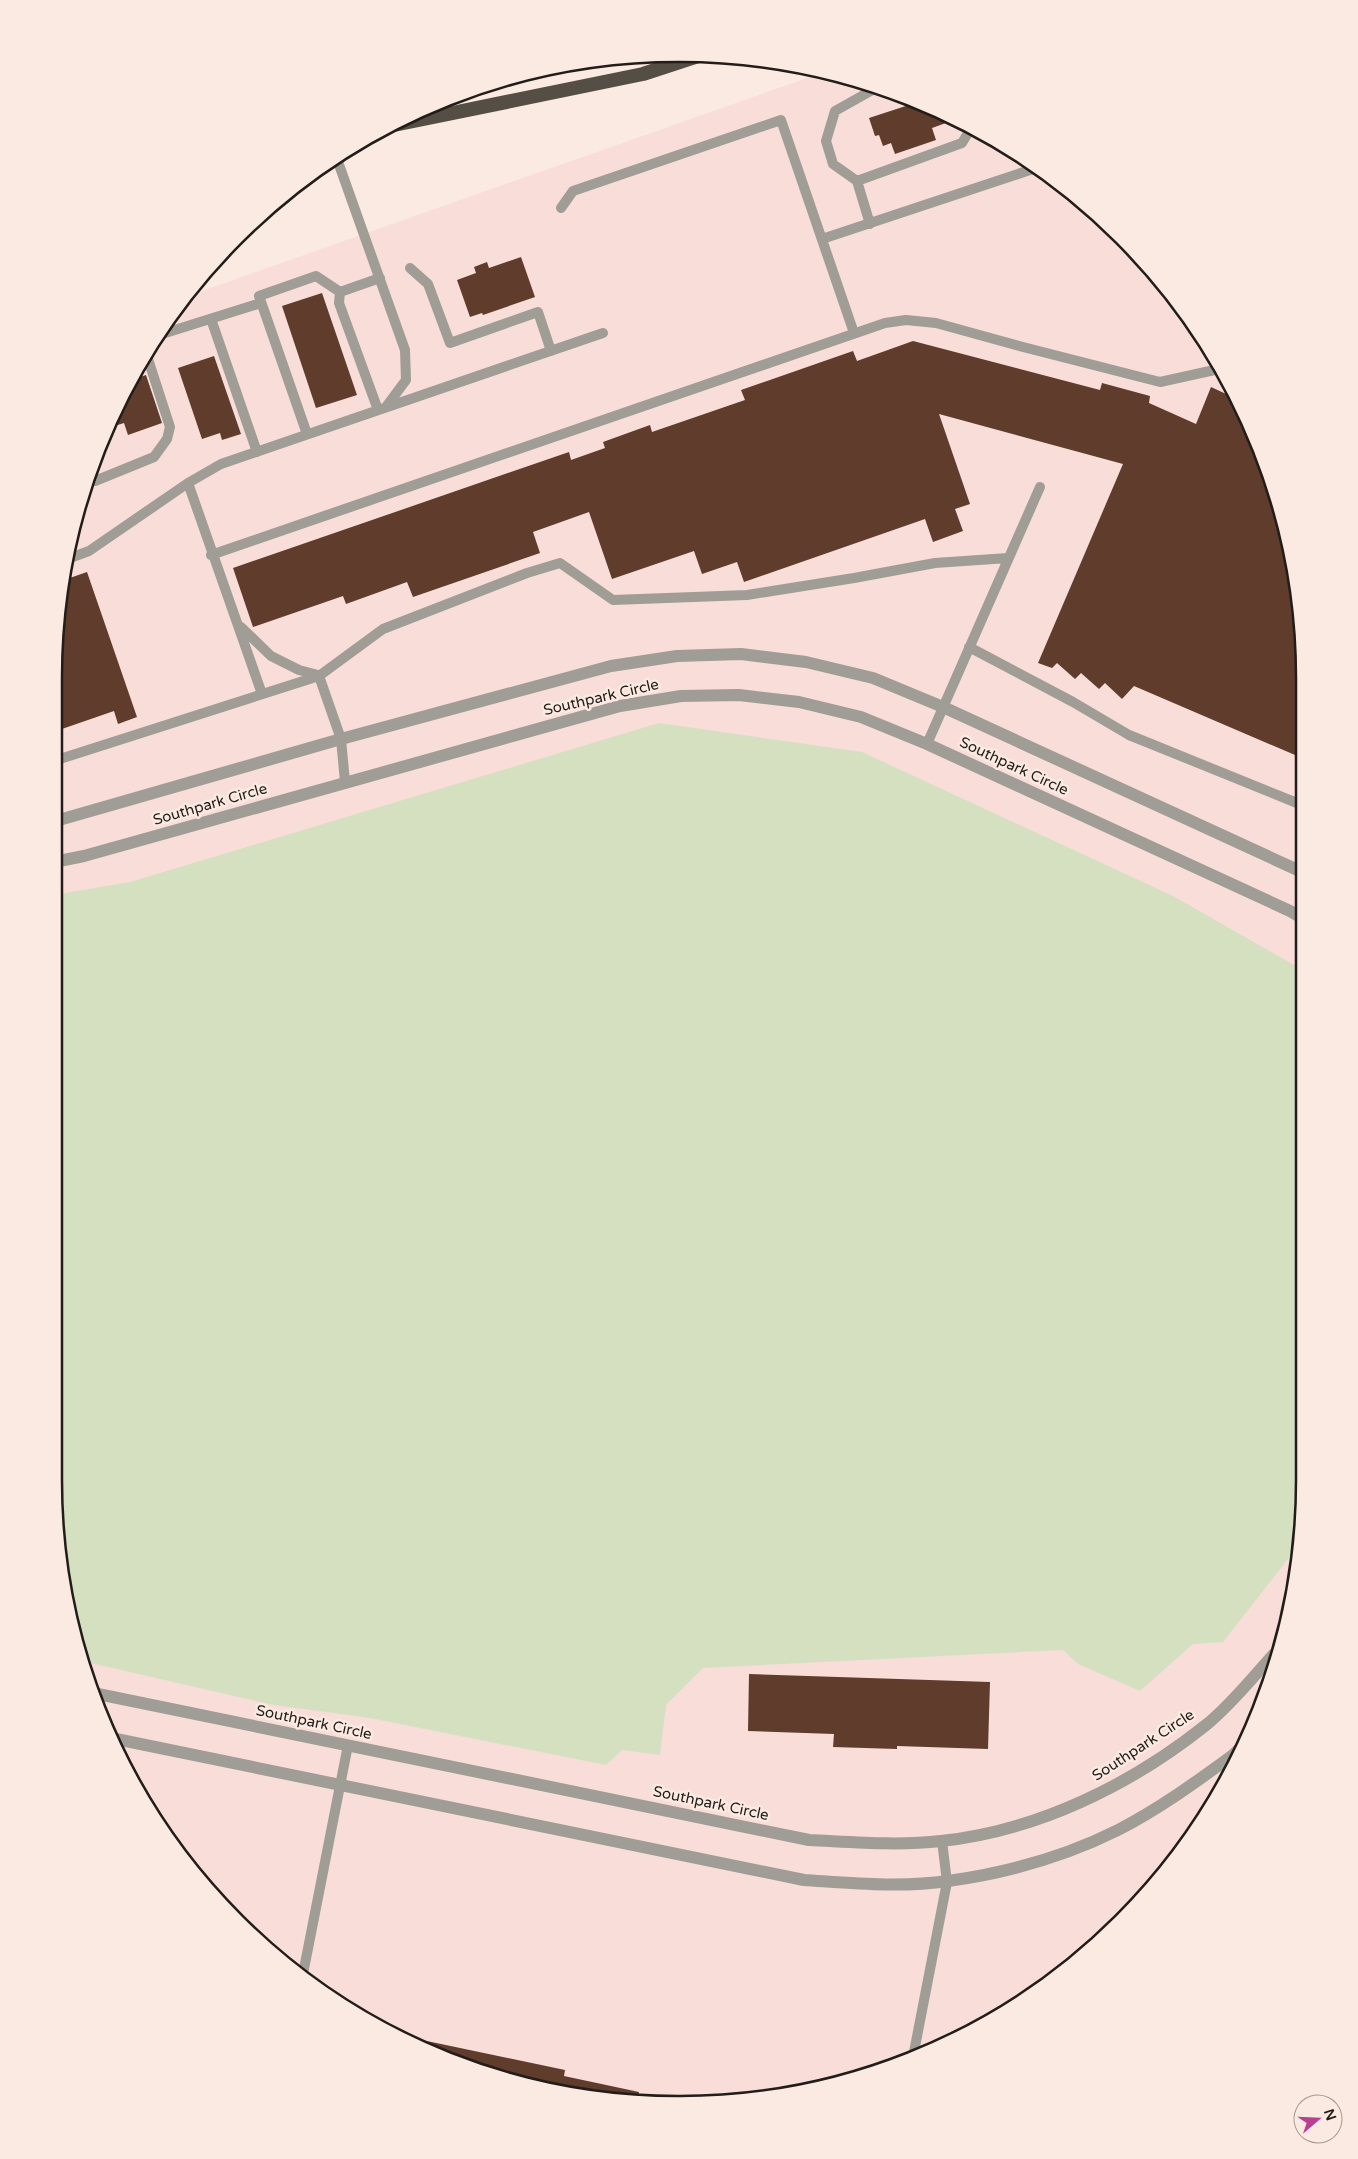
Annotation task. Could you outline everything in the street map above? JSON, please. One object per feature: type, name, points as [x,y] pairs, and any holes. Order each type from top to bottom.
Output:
[{"type":"highway","points":[[420,120],[643,74],[680,62]]},
{"type":"street","name":"Southpark Circle","points":[[62,819],[341,739],[611,666],[677,656],[741,654],[806,662],[874,678],[943,707],[1296,869]]},
{"type":"street","name":"Southpark Circle","points":[[62,860],[84,856],[620,706],[681,696],[739,695],[799,702],[861,717],[927,744],[1296,914]]},
{"type":"street","name":"Southpark Circle","points":[[101,1695],[809,1840],[884,1844],[942,1841],[1000,1830],[1054,1814],[1100,1794],[1154,1762],[1207,1724],[1268,1660]]},
{"type":"street","points":[[120,1740],[804,1880],[884,1885],[947,1882],[1010,1869],[1068,1852],[1118,1830],[1175,1796],[1230,1757]]},
{"type":"lane","points":[[868,92],[835,111],[826,141],[834,164],[857,181],[870,224]]},
{"type":"lane","points":[[561,208],[573,191],[780,120],[854,333]]},
{"type":"lane","points":[[857,181],[962,143],[967,134]]},
{"type":"lane","points":[[339,164],[404,350],[406,380],[382,409]]},
{"type":"lane","points":[[822,239],[1028,171]]},
{"type":"lane","points":[[410,268],[428,284],[450,343],[538,312],[551,351]]},
{"type":"lane","points":[[307,434],[259,296],[316,276],[340,292]]},
{"type":"lane","points":[[340,292],[380,278]]},
{"type":"lane","points":[[340,292],[339,303],[382,409]]},
{"type":"lane","points":[[169,332],[261,302]]},
{"type":"lane","points":[[211,319],[257,452]]},
{"type":"lane","points":[[211,554],[885,323],[906,320],[936,323],[1160,382],[1213,370]]},
{"type":"lane","points":[[75,556],[89,551],[188,483],[221,464],[603,332]]},
{"type":"lane","points":[[96,481],[154,457],[167,439],[170,427],[149,364]]},
{"type":"lane","points":[[188,483],[211,554],[262,694]]},
{"type":"lane","points":[[927,744],[1040,487]]},
{"type":"lane","points":[[62,758],[319,676],[383,629],[527,573],[560,563],[613,600],[747,595],[936,563],[1008,558]]},
{"type":"lane","points":[[238,624],[271,656],[299,670],[319,676]]},
{"type":"lane","points":[[969,647],[1130,735],[1296,804]]},
{"type":"lane","points":[[319,676],[341,739],[345,782]]},
{"type":"lane","points":[[304,1969],[348,1745]]},
{"type":"lane","points":[[915,2050],[947,1882],[942,1841]]},
{"type":"shaded area","points":[[810,77],[877,95],[915,109],[952,126],[1022,166],[1085,215],[1143,273],[1192,336],[1232,406],[1249,443],[1263,481],[1284,559],[1294,639],[1296,679],[1296,1480],[1290,1560],[1284,1600],[1263,1678],[1249,1716],[1232,1753],[1192,1823],[1143,1886],[1085,1944],[1022,1993],[952,2033],[915,2050],[877,2064],[799,2085],[719,2095],[679,2096],[639,2095],[559,2085],[481,2064],[443,2050],[406,2033],[336,1993],[273,1944],[243,1916],[215,1886],[166,1823],[126,1753],[109,1716],[95,1678],[74,1600],[64,1520],[62,1480],[62,679],[64,639],[74,559],[95,481],[109,443],[126,406],[166,336],[200,292]]},
{"type":"green space","points":[[659,723],[862,752],[1173,896],[1296,966],[1296,1480],[1290,1556],[1223,1642],[1193,1644],[1140,1691],[1078,1664],[1063,1650],[703,1668],[666,1705],[660,1755],[622,1750],[606,1765],[370,1718],[274,1705],[91,1663],[74,1600],[64,1520],[62,1480],[62,893],[130,882]]},
{"type":"building","points":[[906,106],[946,123],[932,128],[936,140],[895,154],[891,143],[883,146],[879,135],[875,136],[869,118]]},
{"type":"building","points":[[521,257],[535,297],[483,315],[482,313],[470,317],[457,280],[476,273],[474,267],[487,262],[489,268]]},
{"type":"building","points":[[322,293],[357,395],[316,408],[282,306]]},
{"type":"building","points":[[913,341],[1100,390],[1102,383],[1150,396],[1149,403],[1196,424],[1211,387],[1225,394],[1249,443],[1263,481],[1284,559],[1294,639],[1296,755],[1134,686],[1122,699],[1105,683],[1099,689],[1081,673],[1075,679],[1057,663],[1052,668],[1038,663],[1123,464],[939,414],[970,504],[955,509],[963,531],[933,542],[925,519],[744,582],[737,562],[702,574],[694,551],[612,579],[589,512],[533,532],[540,553],[413,597],[407,582],[346,604],[343,596],[253,627],[233,568],[569,452],[571,460],[605,448],[603,442],[650,425],[652,432],[745,400],[741,390],[853,351],[857,361]]},
{"type":"building","points":[[214,356],[241,434],[222,440],[220,433],[202,439],[178,368]]},
{"type":"building","points":[[146,375],[162,423],[128,435],[124,423],[117,425],[142,376]]},
{"type":"building","points":[[87,572],[137,717],[118,724],[114,711],[62,729],[64,639],[71,577]]},
{"type":"building","points":[[749,1674],[990,1682],[988,1749],[897,1746],[897,1749],[833,1747],[834,1734],[748,1731]]},
{"type":"building","points":[[422,2040],[565,2070],[564,2076],[639,2092],[639,2095],[559,2085],[519,2075],[481,2064]]}]
